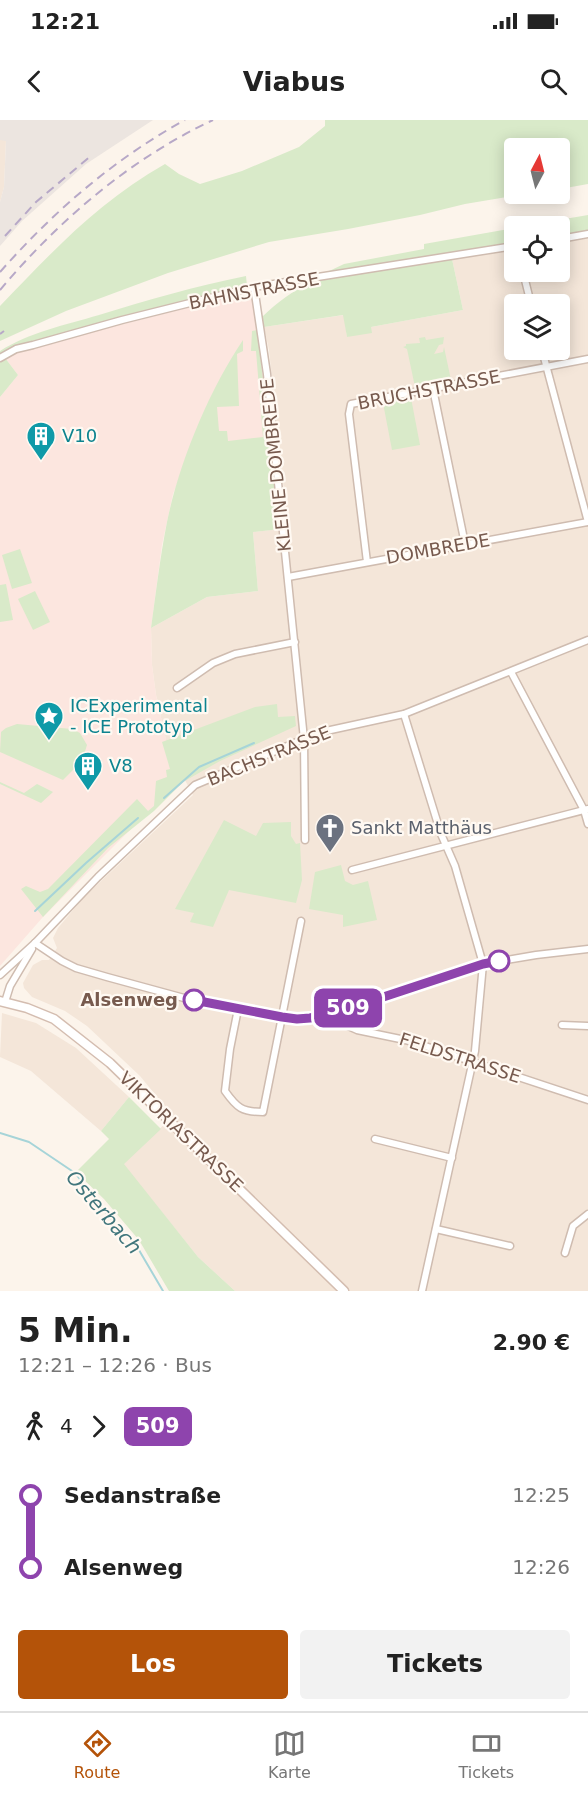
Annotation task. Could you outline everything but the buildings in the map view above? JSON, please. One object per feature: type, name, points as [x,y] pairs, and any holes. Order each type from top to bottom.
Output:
[{"type":"main road","name":"VIKTORIASTRASSE","points":[[3,1002],[27,1008],[54,1019],[110,1063],[344,1291]]},
{"type":"street","points":[[570,237],[588,234]]},
{"type":"street","name":"BAHNSTRASSE","points":[[0,358],[16,349],[44,341],[254,287],[504,248]]},
{"type":"street","name":"KLEINE DOMBREDE","points":[[254,287],[267,374],[304,739],[305,840]]},
{"type":"street","name":"BRUCHSTRASSE","points":[[367,562],[349,414],[350,406],[355,402],[588,359]]},
{"type":"street","points":[[545,360],[588,522]]},
{"type":"street","points":[[433,389],[465,544]]},
{"type":"street","name":"DOMBREDE","points":[[288,577],[588,522]]},
{"type":"street","name":"BACHSTRASSE","points":[[0,975],[195,785],[326,731],[404,714],[588,640]]},
{"type":"street","points":[[177,688],[213,663],[235,654],[295,642]]},
{"type":"street","points":[[511,672],[586,809],[588,824]]},
{"type":"street","points":[[404,714],[445,846],[455,866],[483,964],[473,1062],[422,1291]]},
{"type":"street","points":[[352,870],[586,809]]},
{"type":"street","points":[[238,1009],[225,1091],[235,1105],[248,1112],[263,1112],[300,921]]},
{"type":"street","points":[[35,943],[76,968],[184,998],[297,1019],[338,1012],[483,964],[536,955],[588,950]]},
{"type":"street","name":"BACHSTRASSE","points":[[3,1002],[35,943]]},
{"type":"street","name":"FELDSTRASSE","points":[[338,1012],[348,1026],[357,1030],[393,1037],[588,1100]]},
{"type":"street","points":[[562,1025],[588,1026]]},
{"type":"street","points":[[375,1139],[452,1158]]},
{"type":"street","points":[[565,1253],[573,1226],[588,1214]]},
{"type":"street","points":[[436,1229],[510,1246]]},
{"type":"shaded area","points":[[0,120],[153,120],[86,164],[22,221],[0,246],[0,202],[4,187],[6,141],[0,140]]},
{"type":"shaded area","points":[[0,140],[6,140],[4,187],[0,202]]},
{"type":"shaded area","points":[[588,236],[588,1291],[235,1291],[198,1257],[123,1164],[173,1116],[140,1076],[87,1026],[65,1011],[32,997],[24,988],[23,983],[33,965],[42,960],[49,960],[57,948],[53,938],[58,928],[84,897],[193,795],[168,749],[156,695],[151,628],[207,597],[258,591],[253,532],[288,528],[269,350],[264,327],[344,315],[347,337],[371,327],[463,310],[452,259],[504,250],[504,282],[570,282],[570,239]]},
{"type":"shaded area","points":[[253,291],[273,462],[182,471],[173,494],[162,545],[151,628],[152,665],[168,748],[183,782],[149,811],[43,917],[0,966],[0,397],[18,375],[5,358],[18,351]]},
{"type":"shaded area","points":[[2,1013],[36,1023],[76,1048],[129,1097],[101,1131],[31,1071],[0,1057]]},
{"type":"green space","points":[[325,120],[588,120],[588,184],[570,187],[570,138],[504,138],[504,198],[348,229],[269,242],[168,273],[66,311],[0,341],[0,306],[77,229],[118,194],[165,164],[200,184],[242,171],[299,147],[325,126]]},
{"type":"green space","points":[[588,215],[588,233],[570,236],[570,218]]},
{"type":"green space","points":[[504,230],[504,245],[325,273],[344,264],[424,249],[424,244]]},
{"type":"green space","points":[[452,259],[463,310],[371,327],[372,333],[347,337],[343,315],[264,327],[262,317],[286,297],[312,282]]},
{"type":"green space","points":[[246,276],[247,286],[21,344],[2,354],[18,375],[0,397],[0,351],[11,344],[48,330],[135,304]]},
{"type":"green space","points":[[257,330],[281,529],[253,532],[258,591],[207,597],[151,628],[160,562],[172,499],[179,476],[207,404],[243,340],[243,351],[237,354],[239,406],[217,407],[219,431],[227,431],[228,441],[263,437],[256,351],[251,351],[252,331]]},
{"type":"green space","points":[[425,337],[426,340],[444,337],[443,344],[439,345],[434,354],[443,352],[444,347],[451,380],[415,387],[407,349],[403,347],[406,344],[420,343],[419,338]]},
{"type":"green space","points":[[411,398],[420,445],[392,450],[383,403]]},
{"type":"green space","points":[[20,549],[32,583],[12,589],[2,555]]},
{"type":"green space","points":[[6,584],[13,620],[0,622],[0,585]]},
{"type":"green space","points":[[35,591],[50,622],[33,630],[18,599]]},
{"type":"green space","points":[[277,704],[278,717],[295,716],[296,726],[220,761],[183,782],[154,811],[108,848],[43,917],[21,889],[26,886],[40,892],[48,889],[137,799],[148,811],[154,806],[156,781],[167,777],[166,770],[170,769],[162,742],[255,707]]},
{"type":"green space","points":[[17,724],[72,729],[80,733],[87,745],[82,761],[63,780],[0,752],[1,732]]},
{"type":"green space","points":[[0,782],[24,793],[37,784],[53,792],[41,803]]},
{"type":"green space","points":[[224,820],[256,836],[263,823],[291,822],[291,836],[296,844],[300,843],[302,880],[296,903],[229,890],[213,927],[190,922],[194,913],[175,909]]},
{"type":"green space","points":[[341,865],[345,881],[353,885],[368,881],[377,920],[343,927],[343,915],[309,909],[315,872]]},
{"type":"green space","points":[[129,1097],[161,1129],[124,1164],[198,1257],[235,1291],[169,1291],[139,1240],[104,1199],[76,1172],[109,1139],[101,1131]]},
{"type":"waterway","points":[[164,798],[199,767],[254,743]]},
{"type":"waterway","points":[[35,911],[138,818]]},
{"type":"waterway","name":"Osterbach","points":[[0,1133],[29,1142],[75,1173],[107,1214],[136,1245],[163,1291]]},
{"type":"railway","points":[[0,272],[42,228],[86,188],[134,152],[185,120]]},
{"type":"railway","points":[[0,290],[46,239],[98,193],[153,153],[213,120]]},
{"type":"railway","points":[[5,236],[36,202],[92,155]]},
{"type":"railway","points":[[0,334],[4,331]]},
{"type":"bus line","name":"509","points":[[194,1000],[282,1017],[310,1018],[338,1012],[483,964],[499,961]]},
{"type":"place","name":"V10","points":[[41,462]]},
{"type":"place","name":"ICExperimental - ICE Prototyp","points":[[49,742]]},
{"type":"place","name":"V8","points":[[88,792]]},
{"type":"place","name":"Sankt Matthäus","points":[[330,854]]},
{"type":"place","name":"Alsenweg","points":[[194,1000]]}]
